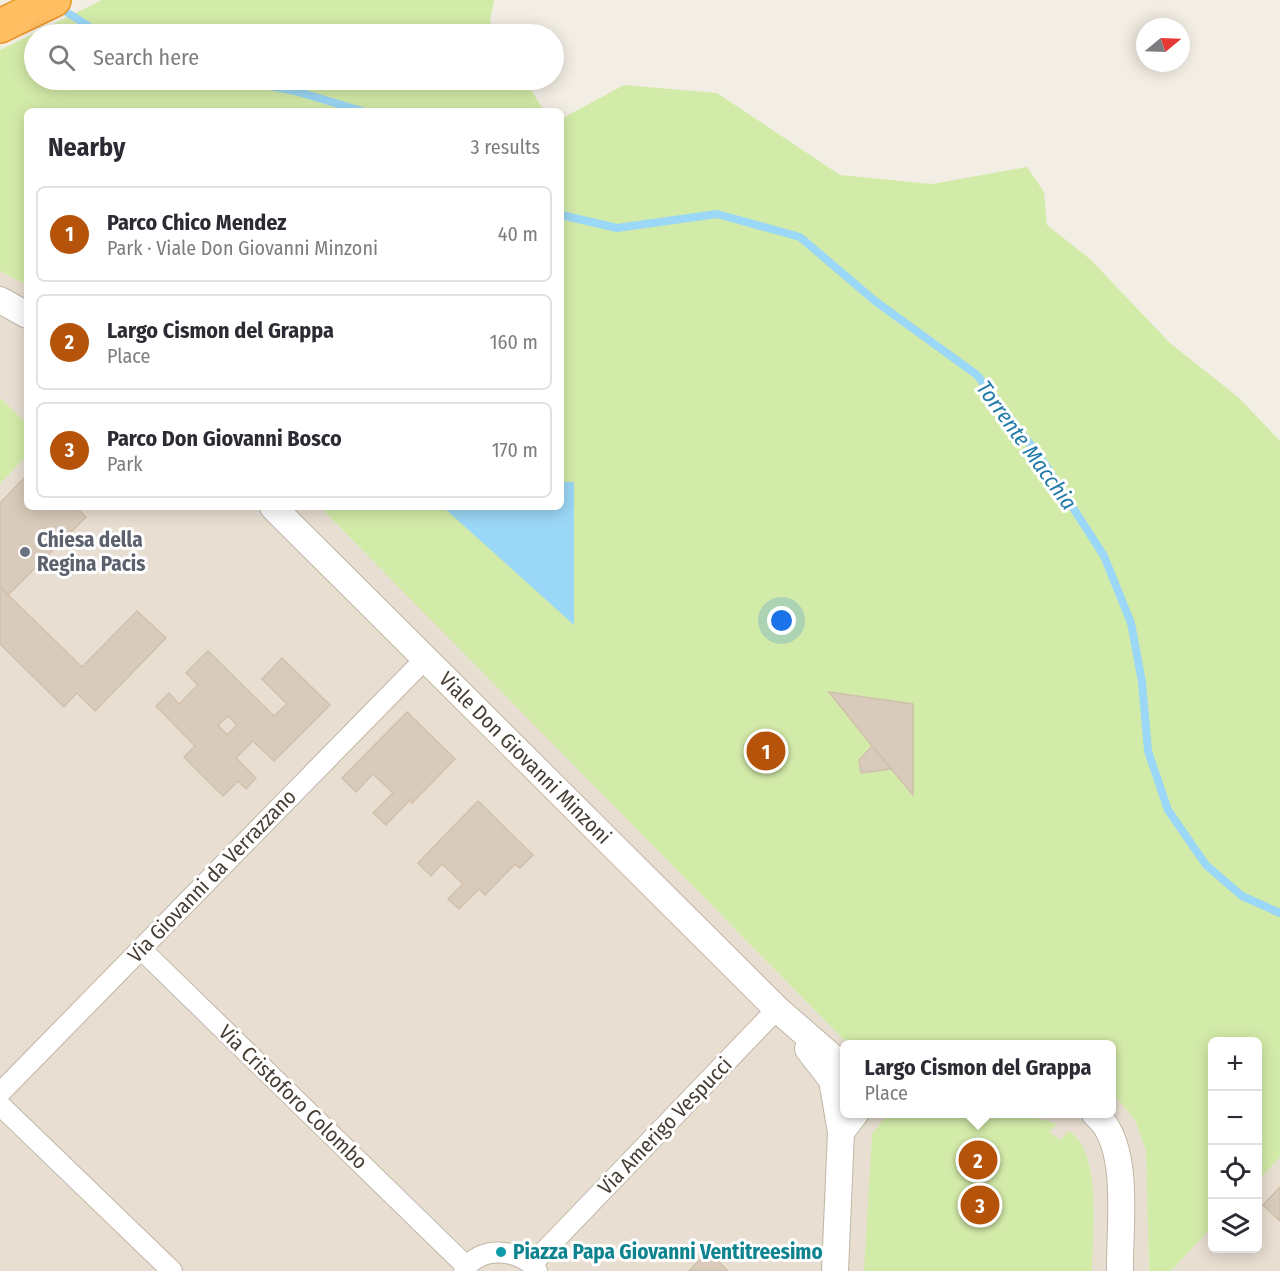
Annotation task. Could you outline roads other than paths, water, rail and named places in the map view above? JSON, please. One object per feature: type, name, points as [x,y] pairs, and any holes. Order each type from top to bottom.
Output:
[{"type":"highway","points":[[0,26],[54,0]]},
{"type":"street","points":[[0,300],[24,313]]},
{"type":"street","name":"Viale Don Giovanni Minzoni","points":[[276,510],[777,1009]]},
{"type":"street","name":"Via Giovanni da Verrazzano","points":[[0,1093],[425,659]]},
{"type":"street","name":"Via Cristoforo Colombo","points":[[141,949],[445,1245],[465,1269]]},
{"type":"street","points":[[777,1009],[840,1062]]},
{"type":"street","points":[[777,1009],[832,1080],[840,1102]]},
{"type":"street","name":"Via Amerigo Vespucci","points":[[535,1268],[553,1242],[777,1009]]},
{"type":"street","points":[[0,1105],[172,1271]]},
{"type":"street","points":[[1098,1118],[1114,1141],[1120,1170],[1120,1271]]},
{"type":"street","points":[[835,1271],[848,1123]]},
{"type":"street","points":[[465,1269],[487,1253],[511,1252],[535,1268]]},
{"type":"water","points":[[564,482],[574,482],[574,625],[446,510],[564,510]]},
{"type":"waterway","name":"Torrente Macchia","points":[[57,6],[85,24]]},
{"type":"waterway","name":"Torrente Macchia","points":[[290,90],[352,108]]},
{"type":"waterway","name":"Torrente Macchia","points":[[564,216],[617,228],[717,214],[800,237],[875,301],[977,375],[1041,458],[1104,556],[1131,623],[1142,682],[1148,751],[1168,810],[1206,865],[1242,896],[1280,913]]},
{"type":"place","name":"Chiesa della Regina Pacis","points":[[25,552]]},
{"type":"place","name":"Parco Chico Mendez","points":[[766,751]]},
{"type":"place","name":"Largo Cismon del Grappa","points":[[978,1160]]},
{"type":"place","name":"Parco Don Giovanni Bosco","points":[[980,1205]]},
{"type":"place","name":"Piazza Papa Giovanni Ventitreesimo","points":[[501,1252]]}]
